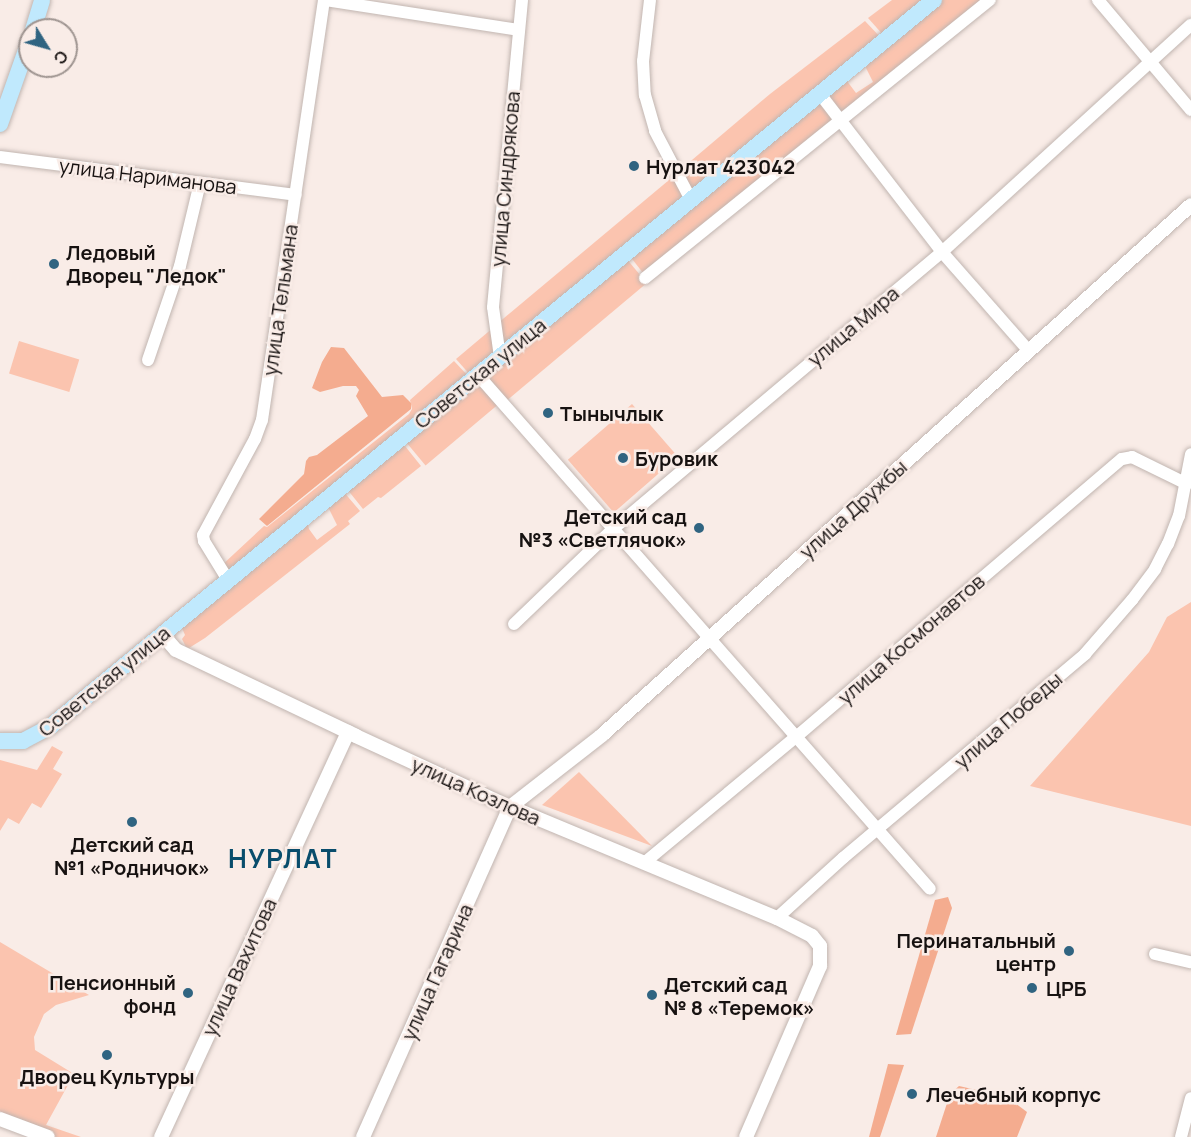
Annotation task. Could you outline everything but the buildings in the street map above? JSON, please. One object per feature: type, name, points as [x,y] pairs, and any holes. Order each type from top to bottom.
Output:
[{"type":"main road","points":[[37,18],[42,0]]},
{"type":"main road","name":"Советская улица","points":[[0,741],[23,741],[51,726],[934,0]]},
{"type":"main road","points":[[0,124],[18,73]]},
{"type":"street","points":[[325,0],[519,30]]},
{"type":"street","name":"улица Тельмана","points":[[228,580],[204,542],[203,535],[255,439],[262,420],[325,0]]},
{"type":"street","name":"улица Синдрякова","points":[[500,357],[493,307],[522,0]]},
{"type":"street","points":[[650,0],[643,61],[645,95],[655,131],[691,200]]},
{"type":"street","points":[[645,278],[990,0]]},
{"type":"street","points":[[1098,0],[1191,110]]},
{"type":"street","name":"улица Мира","points":[[514,624],[613,529],[942,252],[1191,25]]},
{"type":"street","points":[[820,94],[942,252],[1029,351]]},
{"type":"street","name":"улица Нариманова","points":[[0,158],[296,195]]},
{"type":"street","points":[[148,360],[180,266],[200,183]]},
{"type":"street","name":"улица Дружбы","points":[[510,807],[568,763],[1191,205]]},
{"type":"street","points":[[478,375],[930,889]]},
{"type":"street","name":"улица Победы","points":[[777,918],[843,858],[878,831],[1085,654],[1155,569],[1179,516],[1191,454]]},
{"type":"street","name":"улица Космонавтов","points":[[644,863],[796,737],[1122,459],[1136,459],[1187,483]]},
{"type":"street","name":"улица Козлова","points":[[162,634],[176,650],[510,807],[800,928],[820,946],[820,966],[746,1137]]},
{"type":"street","name":"улица Вахитова","points":[[161,1137],[348,732]]},
{"type":"street","name":"улица Гагарина","points":[[363,1137],[510,807]]},
{"type":"street","points":[[1155,954],[1191,962]]},
{"type":"street","points":[[1181,1137],[1191,1098]]},
{"type":"street","points":[[0,1119],[48,1137]]},
{"type":"shaded area","points":[[892,0],[930,0],[885,37],[868,18]]},
{"type":"shaded area","points":[[937,0],[987,0],[841,118],[824,95],[844,77],[856,93],[873,82],[863,62]]},
{"type":"shaded area","points":[[865,21],[882,39],[691,195],[679,171],[770,94]]},
{"type":"shaded area","points":[[819,97],[838,121],[643,273],[624,249]]},
{"type":"shaded area","points":[[675,175],[689,200],[501,353],[497,324]]},
{"type":"shaded area","points":[[625,257],[647,283],[504,403],[483,377]]},
{"type":"shaded area","points":[[494,327],[498,355],[472,377],[456,359]]},
{"type":"shaded area","points":[[19,341],[79,359],[69,392],[9,374]]},
{"type":"shaded area","points":[[331,347],[344,348],[382,397],[403,395],[411,403],[411,409],[267,526],[259,519],[304,474],[309,457],[317,455],[368,416],[356,396],[359,390],[356,386],[343,386],[320,392],[312,388],[322,362]]},
{"type":"shaded area","points":[[454,361],[470,378],[228,578],[221,566],[264,526],[267,527],[409,414],[412,409],[410,400]]},
{"type":"shaded area","points":[[478,377],[500,403],[426,465],[404,439]]},
{"type":"shaded area","name":"Буровик","points":[[632,404],[678,457],[614,513],[568,460]]},
{"type":"shaded area","points":[[401,441],[421,466],[381,498],[378,497],[363,509],[347,489]]},
{"type":"shaded area","points":[[343,491],[360,511],[348,521],[350,524],[205,638],[189,648],[186,647],[182,639],[185,635],[181,626],[308,524],[317,540],[337,525],[327,505]]},
{"type":"shaded area","points":[[1191,602],[1191,826],[1030,786],[1149,652],[1167,617]]},
{"type":"shaded area","points":[[52,746],[63,752],[53,769],[62,774],[41,808],[32,803],[19,824],[8,818],[0,831],[0,760],[37,770]]},
{"type":"shaded area","points":[[579,772],[652,846],[542,805]]},
{"type":"shaded area","points":[[948,897],[952,908],[911,1034],[896,1035],[935,900]]},
{"type":"shaded area","points":[[0,942],[89,995],[56,1005],[44,1014],[34,1037],[35,1050],[74,1074],[46,1125],[81,1137],[51,1137],[0,1117]]},
{"type":"shaded area","points":[[888,1064],[904,1065],[880,1137],[869,1137]]},
{"type":"shaded area","points":[[959,1086],[1007,1097],[1027,1112],[1017,1137],[936,1137],[950,1094]]},
{"type":"place","name":"Нурлат 423042","points":[[634,166]]},
{"type":"place","name":"Ледовый Дворец \"Ледок\"","points":[[54,264]]},
{"type":"place","name":"Тынычлык","points":[[548,413]]},
{"type":"place","name":"Буровик","points":[[623,458]]},
{"type":"place","name":"Детский сад №3 «Светлячок»","points":[[699,528]]},
{"type":"place","name":"Детский сад №1 «Родничок»","points":[[132,822]]},
{"type":"place","name":"Перинатальный центр","points":[[1069,951]]},
{"type":"place","name":"ЦРБ","points":[[1032,988]]},
{"type":"place","name":"Пенсионный фонд","points":[[188,993]]},
{"type":"place","name":"Детский сад № 8 «Теремок»","points":[[652,995]]},
{"type":"place","name":"Дворец Культуры","points":[[107,1055]]},
{"type":"place","name":"Лечебный корпус","points":[[912,1094]]},
{"type":"district","name":"НУРЛАТ","points":[[283,859]]}]
